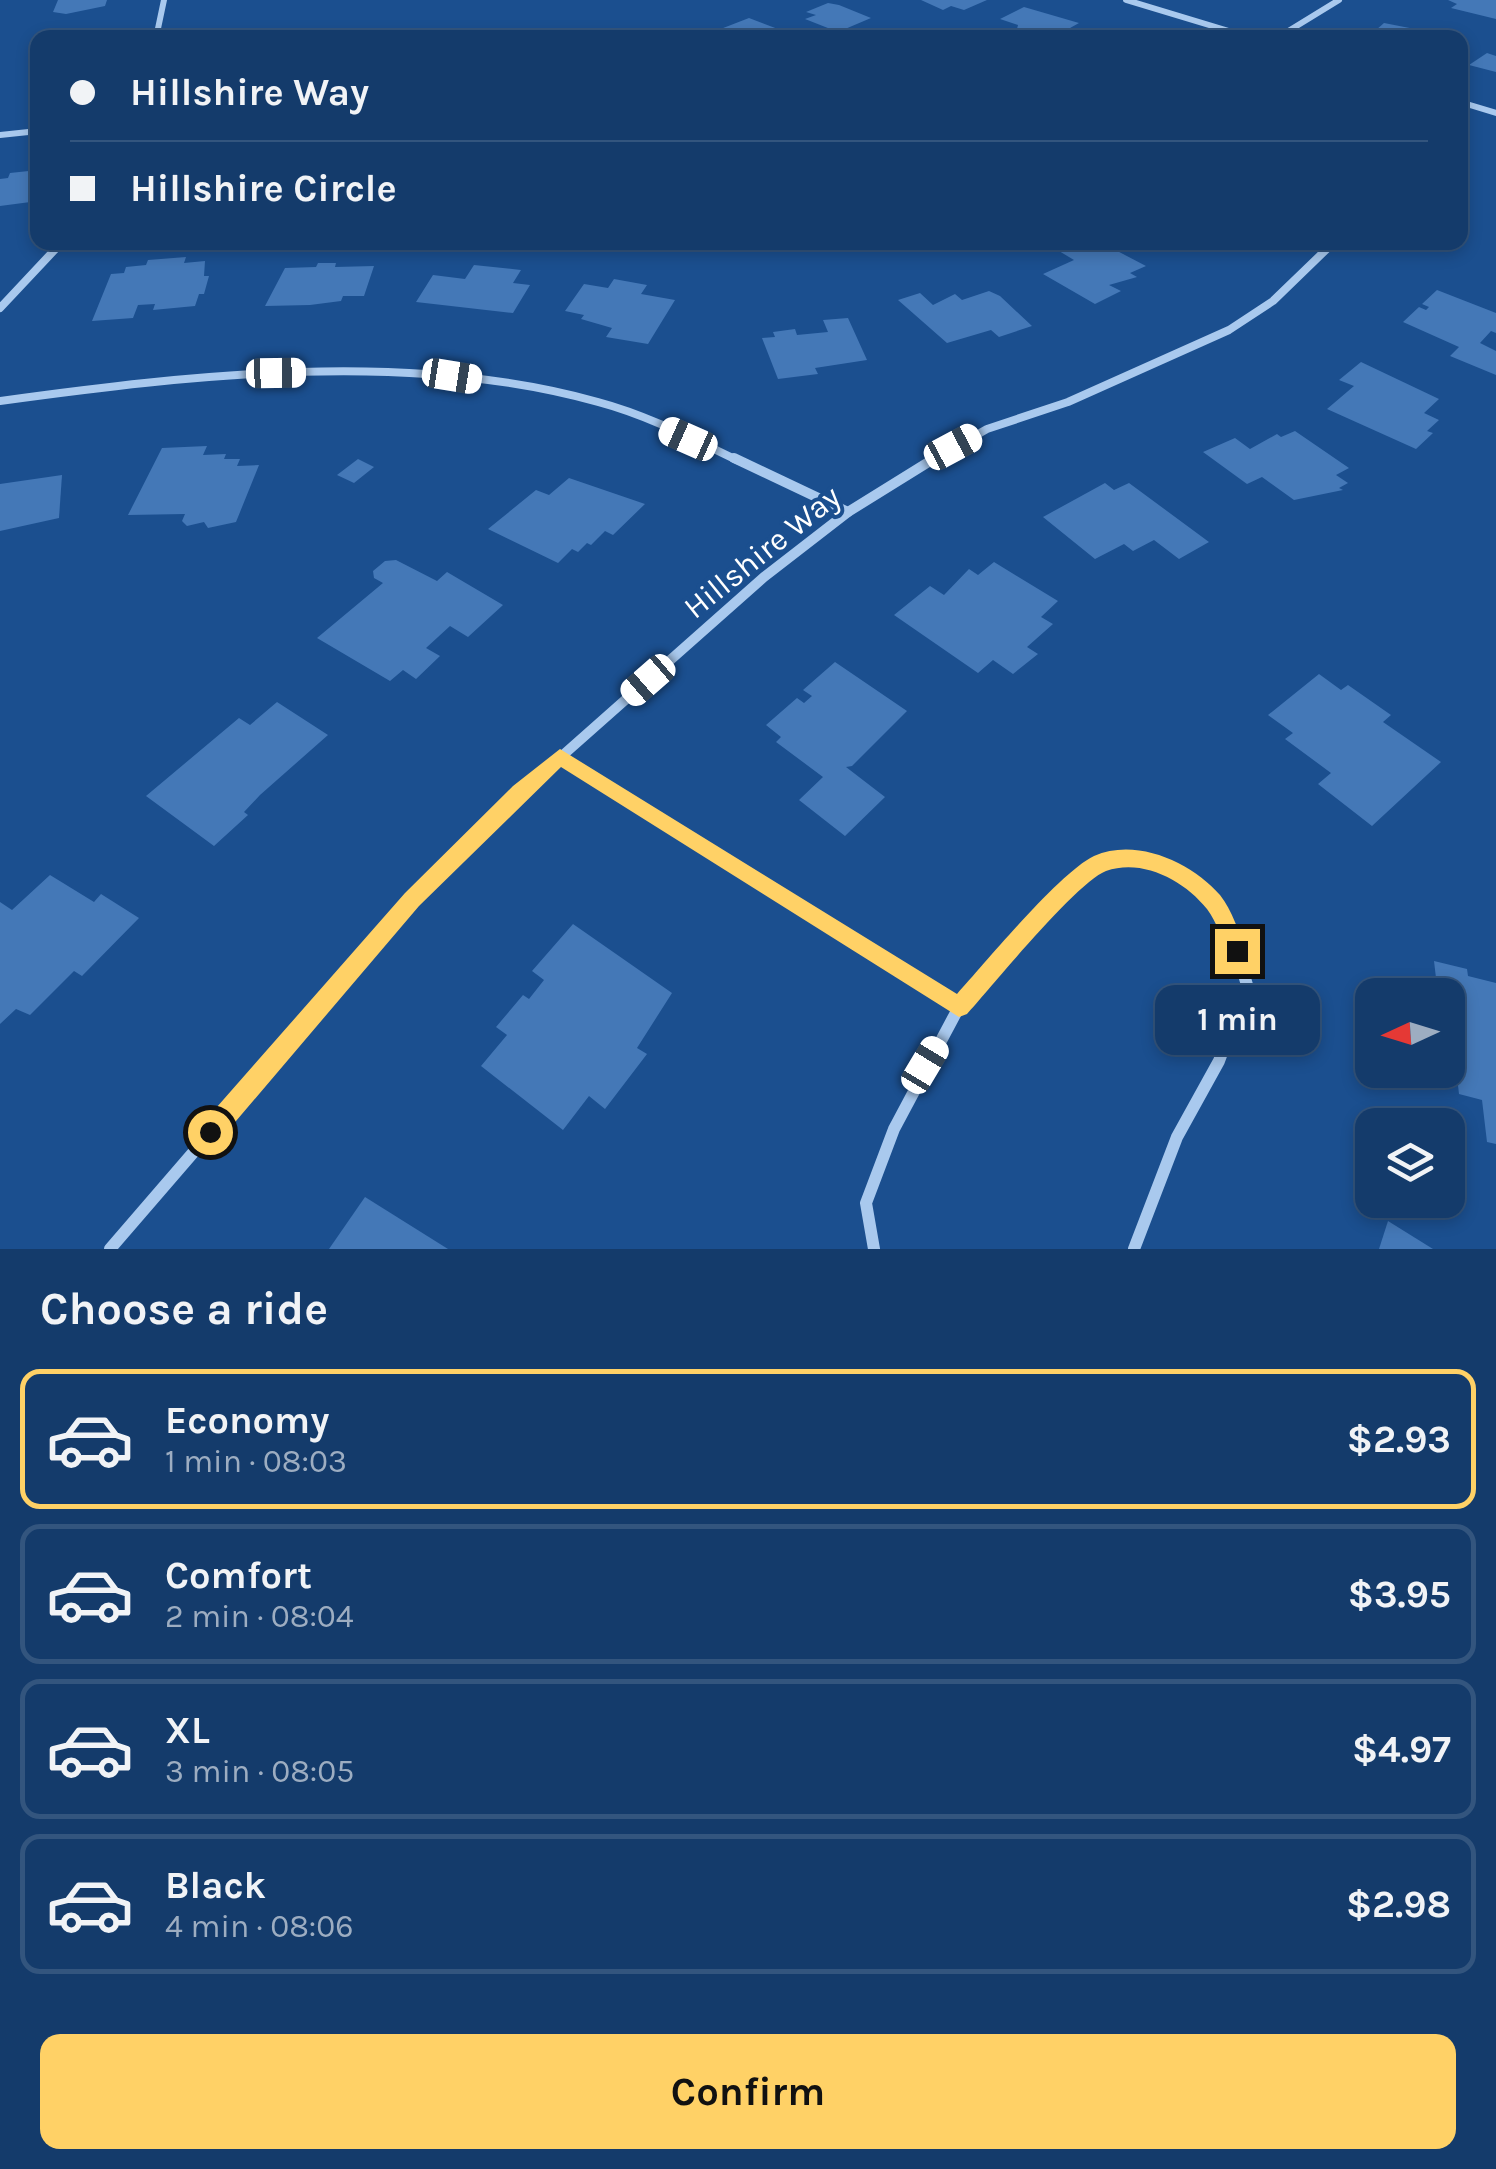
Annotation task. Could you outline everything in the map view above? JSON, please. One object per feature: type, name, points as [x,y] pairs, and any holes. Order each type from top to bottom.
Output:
[{"type":"street","points":[[158,30],[164,0]]},
{"type":"street","points":[[1126,0],[1225,30]]},
{"type":"street","points":[[1289,30],[1340,0]]},
{"type":"street","points":[[1468,104],[1496,113]]},
{"type":"street","points":[[0,135],[30,132]]},
{"type":"street","points":[[0,308],[54,250]]},
{"type":"street","name":"Hillshire Way","points":[[110,1249],[412,899],[520,792],[764,578],[848,512],[987,429],[1068,402],[1229,330],[1273,302],[1326,250]]},
{"type":"street","points":[[0,402],[136,382],[236,374],[355,371],[452,376],[532,388],[624,410],[848,512]]},
{"type":"street","points":[[560,757],[959,1007]]},
{"type":"street","points":[[874,1249],[866,1203],[902,1113],[959,1007],[1050,907],[1098,864],[1139,858],[1186,876],[1215,904],[1237,951],[1247,985],[1220,1061],[1177,1137],[1134,1249]]},
{"type":"building","points":[[58,0],[107,0],[105,6],[66,14],[53,12]]},
{"type":"building","points":[[921,0],[987,0],[964,10],[951,6],[943,10]]},
{"type":"building","points":[[1448,0],[1496,0],[1496,19],[1451,8],[1457,4]]},
{"type":"building","points":[[828,3],[871,18],[833,30],[805,19],[816,15],[806,12]]},
{"type":"building","points":[[1024,7],[1079,23],[1066,30],[1022,30],[1000,19]]},
{"type":"building","points":[[749,18],[781,30],[718,30]]},
{"type":"building","points":[[1384,23],[1420,30],[1376,30]]},
{"type":"building","points":[[1487,53],[1496,56],[1496,72],[1469,65]]},
{"type":"building","points":[[30,171],[30,202],[0,206],[0,179],[8,178],[10,173]]},
{"type":"building","points":[[1115,250],[1146,266],[1130,273],[1137,277],[1109,285],[1121,291],[1095,304],[1043,274],[1074,260],[1059,251]]},
{"type":"building","points":[[186,257],[184,263],[205,261],[204,276],[209,276],[204,294],[199,294],[195,306],[153,310],[155,304],[138,305],[133,318],[92,321],[111,274],[124,273],[126,267],[146,265],[148,260]]},
{"type":"building","points":[[318,263],[336,263],[335,267],[374,266],[364,296],[343,296],[341,301],[310,305],[265,306],[285,268],[316,267]]},
{"type":"building","points":[[474,265],[521,270],[513,283],[530,285],[513,313],[416,302],[433,275],[465,279]]},
{"type":"building","points":[[614,279],[647,285],[641,294],[675,300],[648,344],[606,337],[612,328],[565,311],[584,284],[608,288]]},
{"type":"building","points":[[1437,290],[1496,313],[1496,333],[1491,331],[1480,343],[1496,351],[1496,375],[1450,356],[1459,347],[1403,322],[1419,307],[1426,310],[1429,307],[1422,304]]},
{"type":"building","points":[[989,291],[1000,296],[1032,326],[999,337],[991,330],[947,343],[898,300],[920,293],[933,305],[955,294],[962,300]]},
{"type":"building","points":[[848,318],[867,360],[815,368],[818,374],[778,379],[762,338],[795,329],[797,335],[828,332],[823,320]]},
{"type":"building","points":[[1361,362],[1439,399],[1424,413],[1439,420],[1427,431],[1433,433],[1416,449],[1327,409],[1354,386],[1339,380]]},
{"type":"building","points":[[1295,431],[1349,468],[1336,475],[1348,483],[1339,488],[1343,490],[1294,500],[1262,477],[1247,484],[1203,452],[1235,438],[1250,449],[1277,434],[1281,437]]},
{"type":"building","points":[[207,446],[203,455],[226,454],[224,459],[240,459],[237,466],[259,465],[236,522],[208,528],[204,522],[187,526],[182,521],[185,514],[128,515],[162,448]]},
{"type":"building","points":[[358,459],[374,467],[354,483],[337,475]]},
{"type":"building","points":[[62,475],[59,518],[0,531],[0,484]]},
{"type":"building","points":[[569,478],[645,504],[613,535],[605,531],[591,545],[587,543],[578,552],[572,549],[558,563],[488,529],[536,490],[549,495]]},
{"type":"building","points":[[1105,483],[1114,490],[1129,483],[1209,542],[1179,559],[1154,540],[1133,551],[1124,544],[1095,559],[1043,517]]},
{"type":"building","points":[[396,560],[437,581],[447,572],[503,605],[468,637],[450,626],[426,648],[440,656],[416,679],[403,670],[390,681],[317,638],[383,583],[374,578],[373,571],[385,561]]},
{"type":"building","points":[[994,562],[1058,601],[1041,617],[1053,624],[1027,647],[1038,654],[1013,674],[993,660],[978,673],[894,615],[930,586],[944,595],[969,569],[978,575]]},
{"type":"building","points":[[835,662],[907,711],[852,766],[846,767],[885,797],[845,836],[799,800],[823,777],[776,742],[781,737],[766,725],[797,698],[804,703],[812,696],[803,690]]},
{"type":"building","points":[[1319,674],[1341,690],[1348,685],[1391,715],[1383,722],[1441,762],[1372,826],[1318,784],[1331,773],[1285,739],[1293,733],[1268,715]]},
{"type":"building","points":[[277,702],[328,735],[260,795],[244,812],[248,815],[214,846],[146,796],[239,718],[250,725]]},
{"type":"building","points":[[50,875],[94,902],[101,894],[139,918],[82,976],[74,971],[30,1015],[16,1009],[0,1024],[0,902],[12,910]]},
{"type":"building","points":[[573,924],[672,993],[637,1048],[647,1054],[605,1109],[589,1096],[563,1130],[481,1066],[507,1035],[496,1027],[523,995],[529,999],[544,980],[532,971]]},
{"type":"building","points":[[1434,961],[1467,969],[1468,976],[1496,983],[1496,1144],[1487,1142],[1482,1100],[1459,1094],[1458,1088],[1465,1088],[1465,978],[1436,978]]},
{"type":"building","points":[[365,1197],[448,1249],[329,1249]]},
{"type":"building","points":[[1388,1221],[1433,1249],[1379,1249]]},
{"type":"route","points":[[210,1132],[412,899],[560,757],[959,1007],[1050,907],[1098,864],[1139,858],[1186,876],[1215,904],[1237,951]]}]
